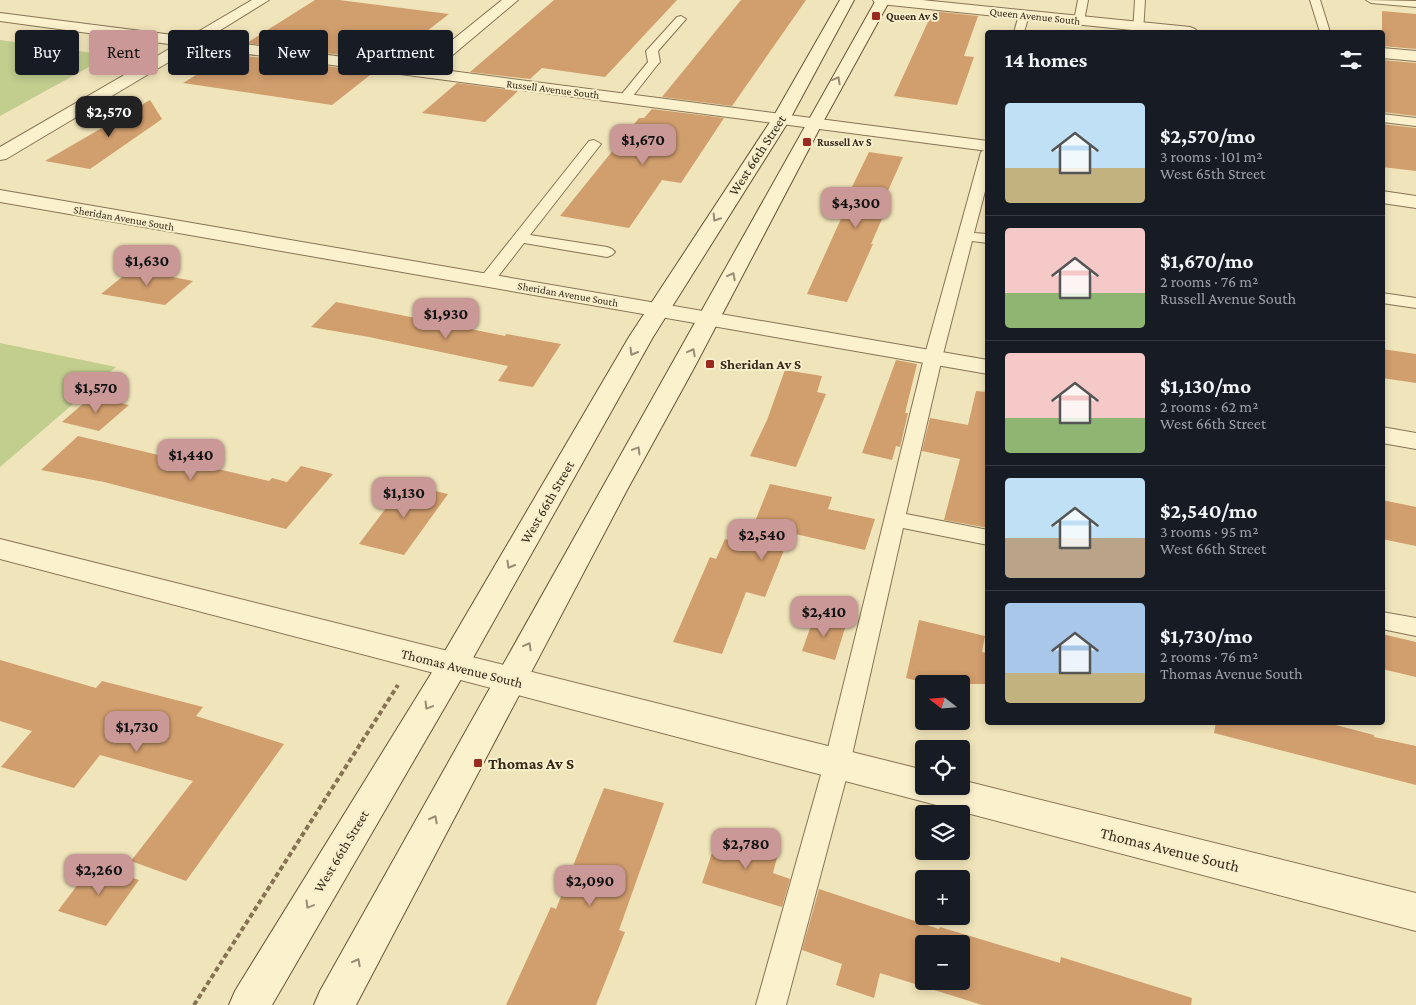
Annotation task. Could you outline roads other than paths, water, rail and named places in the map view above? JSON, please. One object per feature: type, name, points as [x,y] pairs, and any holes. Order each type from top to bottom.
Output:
[{"type":"street","points":[[211,30],[262,0]]},
{"type":"street","points":[[453,47],[511,0]]},
{"type":"street","name":"West 66th Street","points":[[249,1005],[453,665],[658,310],[780,119],[847,0]]},
{"type":"street","points":[[334,1005],[510,680],[710,319],[813,123],[882,0]]},
{"type":"street","name":"Queen Avenue South","points":[[882,0],[933,3],[1138,30]]},
{"type":"street","name":"Russell Avenue South","points":[[0,16],[168,39]]},
{"type":"street","name":"Russell Avenue South","points":[[249,50],[338,61]]},
{"type":"street","points":[[1385,53],[1416,56]]},
{"type":"street","points":[[0,155],[168,56]]},
{"type":"street","name":"Russell Avenue South","points":[[445,75],[985,146]]},
{"type":"street","name":"Sheridan Avenue South","points":[[0,196],[985,367]]},
{"type":"street","points":[[1385,197],[1416,202]]},
{"type":"street","points":[[1385,436],[1416,441]]},
{"type":"street","name":"Thomas Avenue South","points":[[0,550],[915,784]]},
{"type":"street","name":"Thomas Avenue South","points":[[959,795],[1416,912]]},
{"type":"lane","points":[[1079,21],[1083,0]]},
{"type":"lane","points":[[1138,30],[1140,0]]},
{"type":"lane","points":[[1315,0],[1324,30]]},
{"type":"lane","points":[[1370,0],[1416,4]]},
{"type":"lane","points":[[1020,30],[1024,15]]},
{"type":"lane","points":[[624,98],[654,62],[652,51],[681,19]]},
{"type":"lane","points":[[1385,118],[1416,122]]},
{"type":"lane","points":[[487,280],[594,144]]},
{"type":"lane","points":[[771,1005],[837,764],[933,358],[985,163]]},
{"type":"lane","points":[[965,236],[985,239]]},
{"type":"lane","points":[[520,238],[607,252]]},
{"type":"lane","points":[[1385,298],[1416,303]]},
{"type":"lane","points":[[895,519],[985,537]]},
{"type":"lane","points":[[1385,621],[1416,627]]},
{"type":"place","name":"Queen Av S","points":[[876,16]]},
{"type":"place","name":"Russell Av S","points":[[807,142]]},
{"type":"place","name":"Sheridan Av S","points":[[710,364]]},
{"type":"place","name":"Thomas Av S","points":[[478,763]]}]
